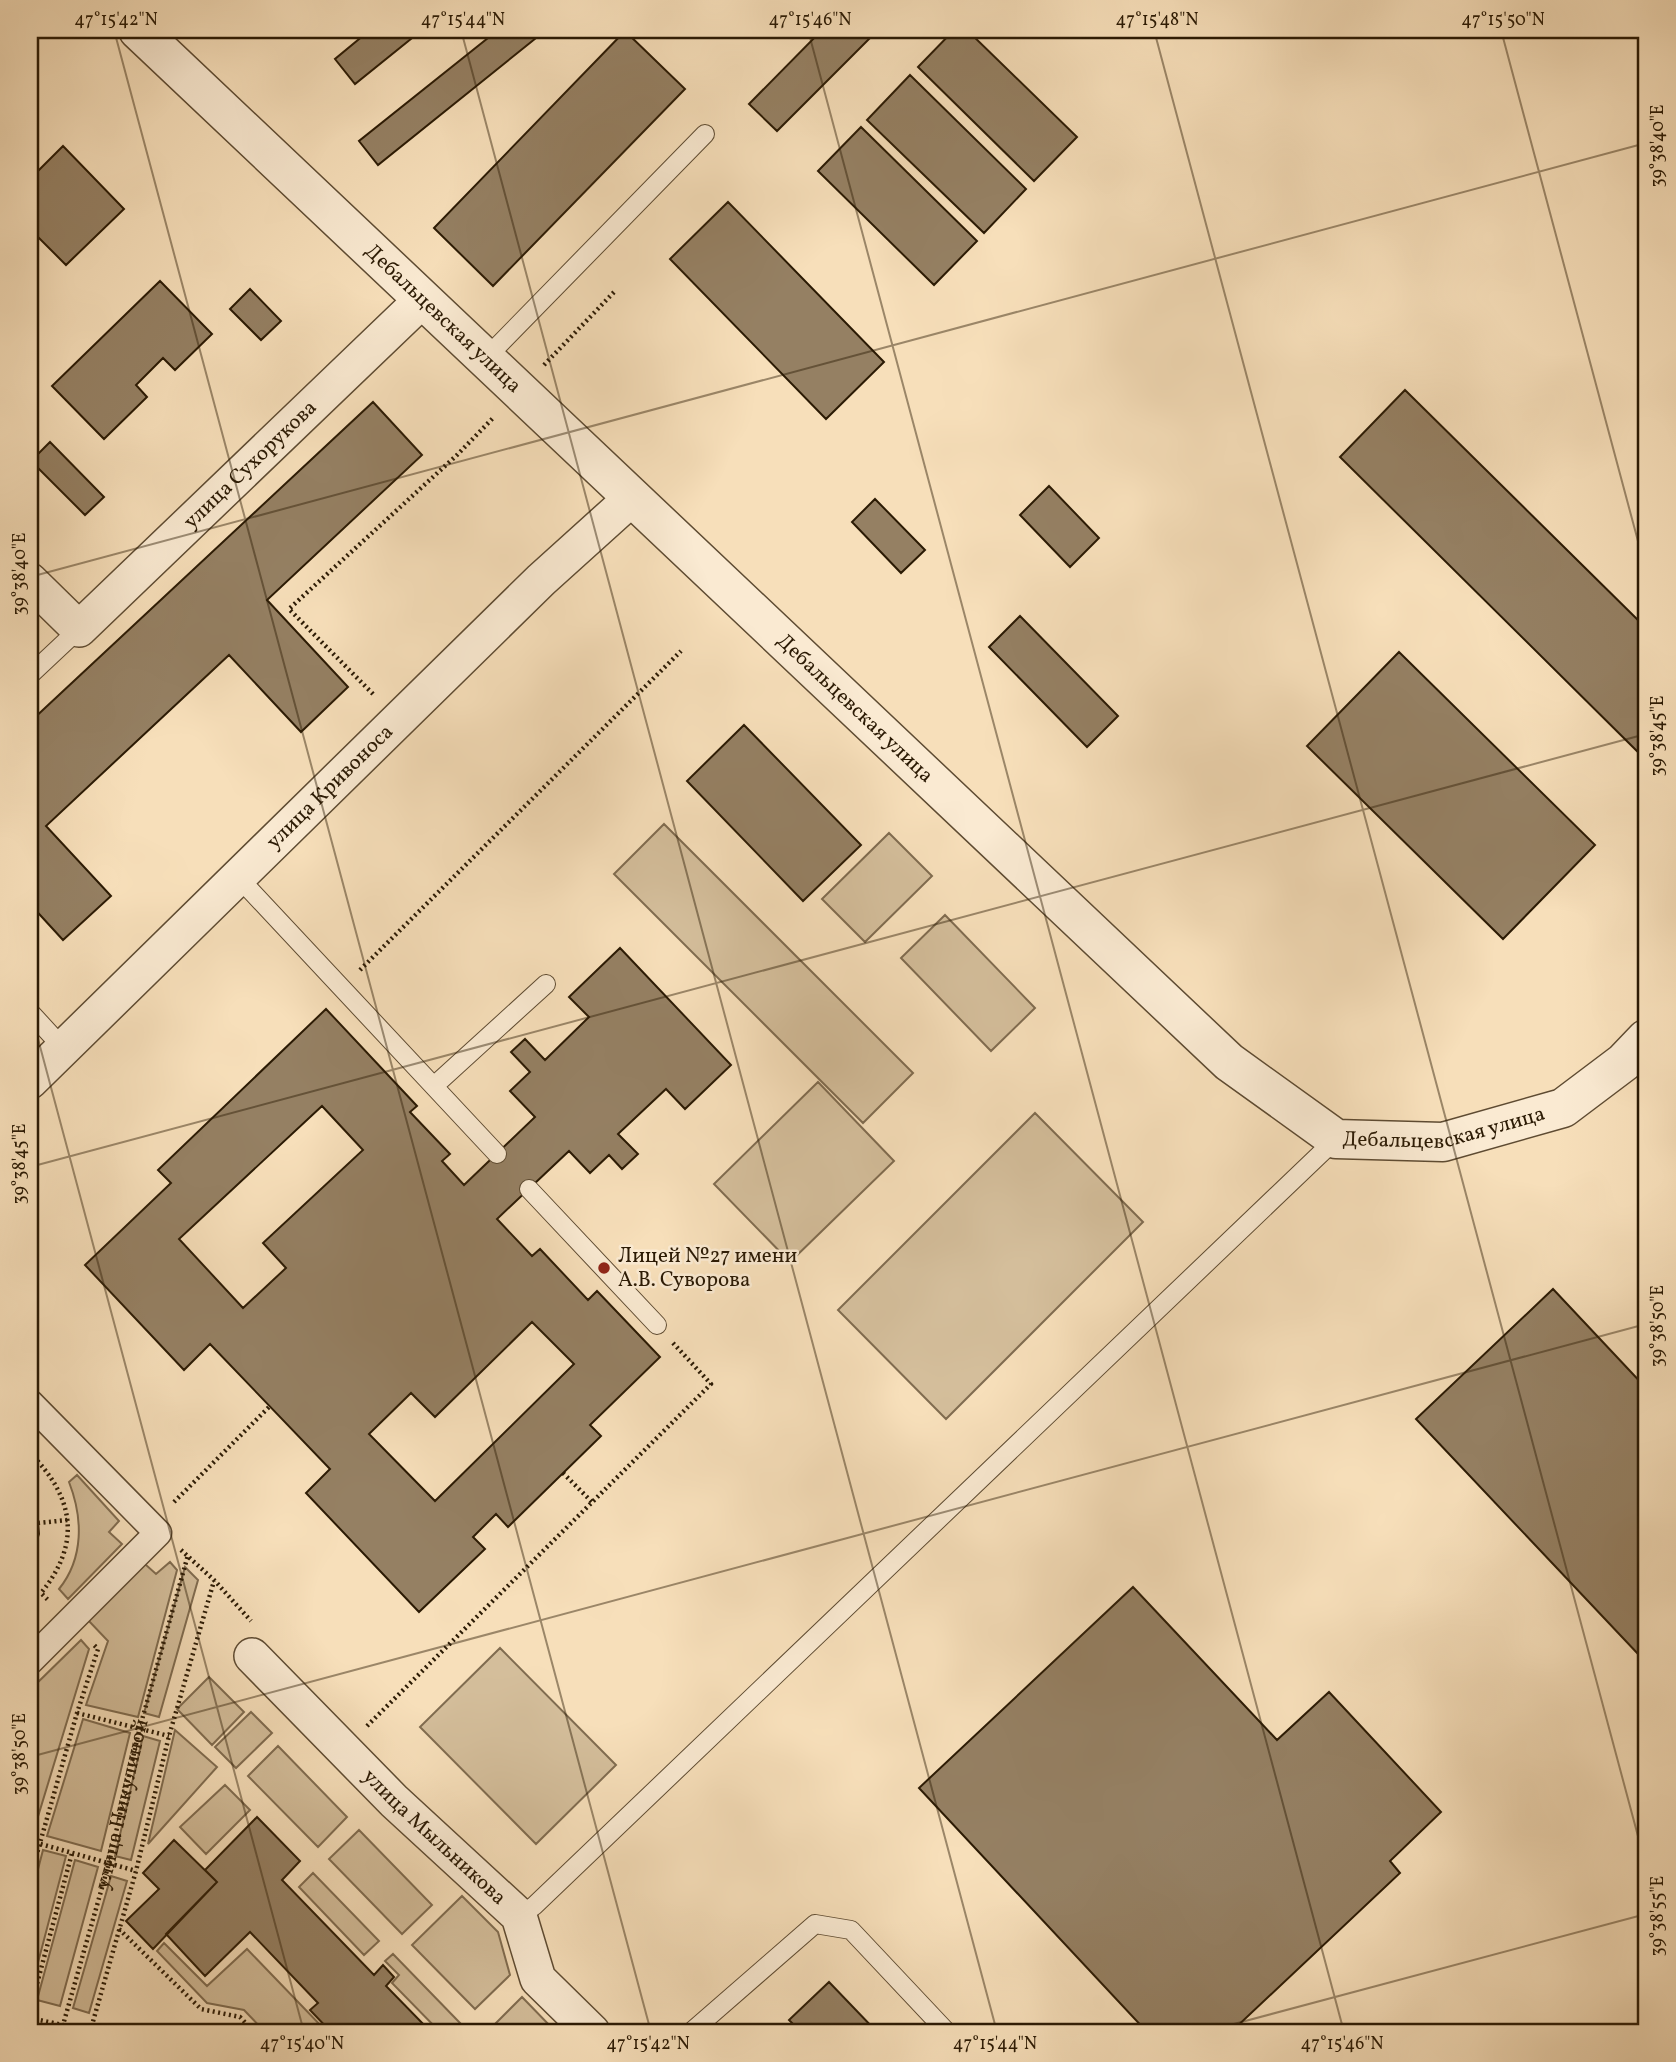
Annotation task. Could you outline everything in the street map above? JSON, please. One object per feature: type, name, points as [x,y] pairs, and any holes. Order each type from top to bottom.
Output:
[{"type":"street","name":"Дебальцевская улица","points":[[138,30],[1229,1062],[1336,1139],[1443,1142],[1563,1108],[1624,1062],[1646,1039]]},
{"type":"street","name":"улица Сухорукова","points":[[79,629],[423,299]]},
{"type":"street","name":"улица Кривоноса","points":[[30,1081],[541,580],[633,497]]},
{"type":"street","points":[[30,581],[79,629]]},
{"type":"street","points":[[30,1403],[158,1533],[30,1661]]},
{"type":"street","name":"улица Мыльникова","points":[[256,1643],[394,1801],[519,1916],[538,1979],[592,2032]]},
{"type":"lane","points":[[486,358],[705,134]]},
{"type":"lane","points":[[30,675],[79,629]]},
{"type":"lane","points":[[238,877],[497,1154]]},
{"type":"lane","points":[[434,1086],[546,984]]},
{"type":"lane","points":[[30,1012],[63,1048]]},
{"type":"lane","points":[[519,1916],[544,1896],[1336,1139]]},
{"type":"lane","points":[[529,1189],[657,1325]]},
{"type":"lane","points":[[691,2032],[815,1924],[851,1930],[947,2032]]},
{"type":"path","points":[[381,702],[289,608],[457,455],[616,290]]},
{"type":"path","points":[[342,988],[681,651]]},
{"type":"path","points":[[362,1731],[711,1384],[657,1325]]},
{"type":"path","points":[[174,1502],[270,1406]]},
{"type":"path","points":[[30,1452],[47,1470],[63,1499],[68,1520],[64,1556],[55,1575],[41,1593],[98,1649],[76,1713],[30,1878]]},
{"type":"path","points":[[564,1473],[592,1502]]},
{"type":"path","points":[[38,1523],[68,1520]]},
{"type":"path","points":[[158,1533],[188,1555],[215,1581],[256,1643]]},
{"type":"path","name":"улица Никулиной","points":[[188,1555],[140,1727],[109,1863],[62,2029],[92,2031],[136,1871],[169,1736],[215,1581]]},
{"type":"path","points":[[76,1713],[169,1736]]},
{"type":"path","points":[[30,1841],[136,1871]]},
{"type":"path","points":[[30,2010],[72,1853]]},
{"type":"path","points":[[119,1929],[201,2009],[240,2017],[254,2032]]},
{"type":"path","points":[[30,2018],[62,2029]]},
{"type":"shaded area","points":[[664,824],[913,1073],[863,1123],[614,874]]},
{"type":"shaded area","points":[[889,833],[932,876],[865,942],[822,899]]},
{"type":"shaded area","points":[[945,915],[1035,1008],[991,1051],[901,958]]},
{"type":"shaded area","points":[[818,1082],[894,1161],[790,1262],[714,1184]]},
{"type":"shaded area","points":[[1035,1113],[1143,1222],[946,1419],[838,1310]]},
{"type":"shaded area","points":[[77,1475],[119,1521],[109,1532],[122,1544],[68,1599],[59,1589],[77,1551],[79,1524],[69,1482]]},
{"type":"shaded area","points":[[170,1562],[177,1570],[138,1717],[86,1705],[108,1641],[87,1619],[145,1564],[156,1574]]},
{"type":"shaded area","points":[[185,1567],[198,1580],[159,1717],[144,1713]]},
{"type":"shaded area","points":[[81,1640],[89,1649],[33,1833],[30,1832],[30,1690]]},
{"type":"shaded area","points":[[500,1648],[616,1765],[536,1844],[420,1727]]},
{"type":"shaded area","points":[[209,1677],[244,1712],[212,1745],[177,1709]]},
{"type":"shaded area","points":[[251,1712],[272,1733],[236,1768],[215,1747]]},
{"type":"shaded area","points":[[83,1719],[130,1733],[101,1851],[47,1836]]},
{"type":"shaded area","points":[[175,1730],[217,1767],[148,1844]]},
{"type":"shaded area","points":[[143,1736],[160,1741],[131,1860],[115,1856]]},
{"type":"shaded area","points":[[278,1746],[347,1817],[318,1847],[248,1776]]},
{"type":"shaded area","points":[[225,1785],[250,1810],[206,1854],[180,1827]]},
{"type":"shaded area","points":[[359,1830],[432,1905],[402,1934],[329,1859]]},
{"type":"shaded area","points":[[43,1850],[66,1856],[30,1993],[30,1900]]},
{"type":"shaded area","points":[[75,1860],[98,1867],[60,2006],[37,2000]]},
{"type":"shaded area","points":[[313,1873],[379,1941],[364,1955],[299,1887]]},
{"type":"shaded area","points":[[111,1876],[127,1881],[89,2013],[73,2008]]},
{"type":"shaded area","points":[[462,1896],[498,1932],[510,1975],[475,2009],[412,1945]]},
{"type":"shaded area","points":[[164,1943],[207,1986],[247,1949],[327,2032],[265,2032],[244,2010],[207,2003],[157,1951]]},
{"type":"shaded area","points":[[393,1954],[461,2024],[452,2032],[440,2032],[392,1983],[399,1975],[385,1961]]},
{"type":"shaded area","points":[[522,1997],[556,2032],[497,2032],[492,2027]]},
{"type":"shaded area","points":[[213,2024],[236,2028],[241,2032],[205,2032]]},
{"type":"building","points":[[370,30],[422,30],[355,84],[335,59]]},
{"type":"building","points":[[498,30],[546,30],[378,165],[359,141]]},
{"type":"building","points":[[822,30],[878,30],[777,131],[749,104]]},
{"type":"building","points":[[954,30],[967,30],[1077,137],[1034,181],[918,67]]},
{"type":"building","points":[[625,31],[685,89],[493,286],[434,228]]},
{"type":"building","points":[[910,75],[1026,189],[984,233],[867,120]]},
{"type":"building","points":[[861,127],[977,241],[934,285],[818,171]]},
{"type":"building","points":[[63,146],[124,209],[66,265],[30,229],[30,179]]},
{"type":"building","points":[[728,202],[884,362],[826,419],[670,259]]},
{"type":"building","points":[[160,281],[212,334],[175,370],[163,358],[136,385],[147,397],[104,439],[52,386]]},
{"type":"building","points":[[250,289],[281,321],[261,340],[230,309]]},
{"type":"building","points":[[1405,390],[1646,628],[1646,760],[1340,457]]},
{"type":"building","points":[[373,402],[422,455],[267,600],[348,687],[301,732],[229,655],[46,826],[111,896],[63,940],[30,904],[30,722]]},
{"type":"building","points":[[50,442],[104,497],[85,515],[31,461]]},
{"type":"building","points":[[1049,486],[1099,538],[1070,567],[1020,515]]},
{"type":"building","points":[[875,499],[925,550],[901,573],[852,522]]},
{"type":"building","points":[[1020,616],[1118,716],[1087,747],[989,647]]},
{"type":"building","points":[[1399,652],[1595,845],[1503,939],[1307,746]]},
{"type":"building","points":[[744,725],[861,845],[803,901],[687,781]]},
{"type":"building","points":[[620,948],[731,1065],[685,1109],[666,1089],[618,1134],[638,1154],[622,1169],[609,1155],[590,1173],[569,1151],[497,1219],[532,1256],[540,1249],[588,1300],[597,1291],[660,1357],[590,1425],[601,1436],[508,1527],[496,1514],[473,1537],[485,1549],[419,1612],[306,1493],[330,1469],[210,1344],[184,1370],[85,1265],[171,1183],[158,1170],[326,1009],[417,1106],[410,1112],[450,1154],[442,1161],[464,1185],[535,1117],[510,1091],[530,1072],[511,1052],[525,1039],[545,1060],[589,1017],[569,997]],"holes":[[[322,1106],[363,1150],[263,1243],[286,1268],[243,1308],[179,1239]],[[532,1322],[574,1364],[435,1501],[369,1434],[411,1393],[435,1417]]]},
{"type":"building","points":[[1553,1289],[1646,1388],[1646,1648],[1639,1655],[1416,1419]]},
{"type":"building","points":[[30,1490],[37,1513],[39,1534],[30,1561]]},
{"type":"building","points":[[1133,1587],[1277,1740],[1329,1692],[1441,1812],[1390,1861],[1400,1873],[1231,2032],[1147,2032],[919,1788]]},
{"type":"building","points":[[257,1817],[300,1861],[282,1880],[374,1975],[383,1965],[394,1977],[386,1986],[431,2032],[331,2032],[310,2010],[318,2003],[250,1932],[205,1976],[166,1934],[217,1882],[205,1870]]},
{"type":"building","points":[[174,1840],[217,1882],[153,1949],[126,1921],[159,1889],[143,1873]]},
{"type":"building","points":[[829,1982],[877,2032],[801,2032],[789,2020]]},
{"type":"place","name":"Лицей №27 имени А.В. Суворова","points":[[604,1268]]}]
